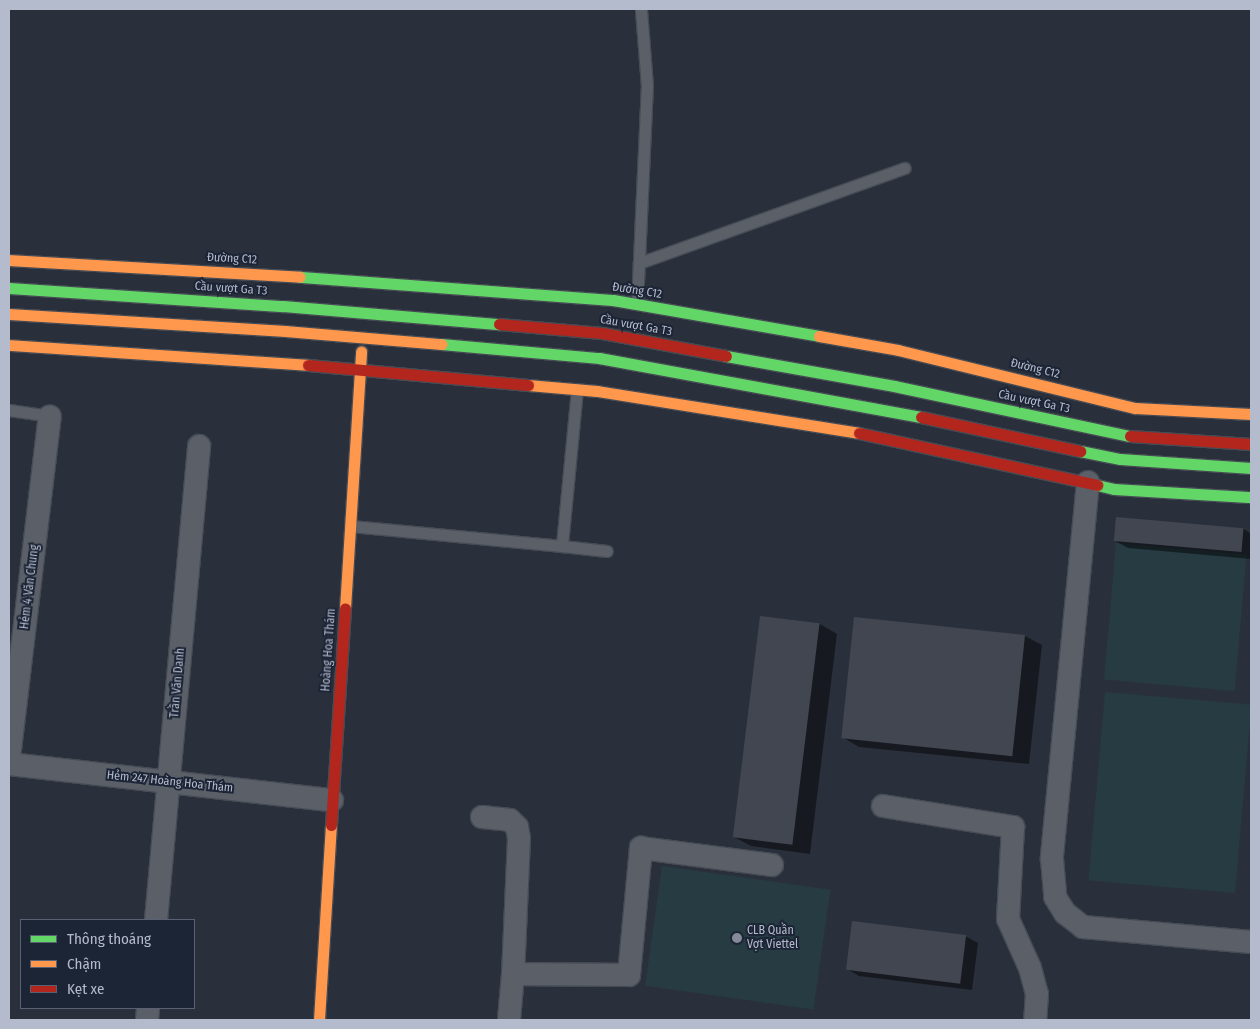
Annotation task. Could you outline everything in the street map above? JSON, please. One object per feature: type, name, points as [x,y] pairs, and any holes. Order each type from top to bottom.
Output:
[{"type":"main road","name":"Đường C12","points":[[9,260],[363,292],[613,300],[898,350],[1135,408],[1251,414]]},
{"type":"main road","name":"Cầu vượt Ga T3","points":[[9,288],[283,306],[602,333],[894,386],[1126,436],[1251,444]]},
{"type":"main road","name":"Hoàng Hoa Thám","points":[[318,1020],[351,526],[363,292]]},
{"type":"main road","points":[[9,314],[286,331],[599,358],[888,410],[1120,459],[1251,468]]},
{"type":"main road","points":[[9,345],[360,369],[576,389],[888,438],[1115,489],[1251,497]]},
{"type":"street","name":"Hẻm 4 Văn Chung","points":[[9,758],[50,416]]},
{"type":"street","name":"Trần Văn Danh","points":[[156,919],[199,446]]},
{"type":"street","points":[[1088,482],[1052,859],[1055,898],[1064,913],[1083,927],[1251,942]]},
{"type":"street","name":"Hẻm 247 Hoàng Hoa Thám","points":[[9,764],[332,800]]},
{"type":"street","points":[[883,806],[1013,827],[1008,919],[1030,968],[1037,994],[1035,1020]]},
{"type":"street","points":[[482,817],[510,820],[517,827],[519,838],[509,1020]]},
{"type":"street","points":[[513,974],[629,975],[641,848],[772,865]]},
{"type":"lane","points":[[638,304],[647,86],[641,9]]},
{"type":"lane","points":[[639,263],[904,168]]},
{"type":"lane","points":[[562,546],[576,389]]},
{"type":"lane","points":[[9,410],[50,416]]},
{"type":"lane","points":[[351,526],[607,551]]},
{"type":"shaded area","points":[[1116,543],[1247,554],[1235,691],[1104,679]]},
{"type":"shaded area","points":[[1105,692],[1251,705],[1235,893],[1089,880]]},
{"type":"shaded area","name":"CLB Quần Vợt Viettel","points":[[662,866],[830,890],[814,1009],[645,986]]},
{"type":"building","points":[[1116,517],[1244,528],[1241,552],[1114,541]]},
{"type":"building","points":[[760,616],[820,623],[792,845],[733,837]]},
{"type":"building","points":[[854,617],[1025,635],[1012,756],[841,738]]},
{"type":"building","points":[[852,921],[966,935],[960,984],[846,970]]},
{"type":"traffic: fast","points":[[300,277],[613,300],[819,336]]},
{"type":"traffic: fast","points":[[9,288],[283,306],[499,324]]},
{"type":"traffic: fast","points":[[441,344],[599,358],[921,417]]},
{"type":"traffic: fast","points":[[726,356],[894,386],[1130,436]]},
{"type":"traffic: fast","points":[[1080,451],[1120,459],[1251,468]]},
{"type":"traffic: fast","points":[[1097,485],[1115,489],[1251,497]]},
{"type":"traffic: slow","points":[[9,260],[300,277]]},
{"type":"traffic: slow","points":[[9,314],[285,331],[441,344]]},
{"type":"traffic: slow","points":[[819,336],[898,350],[1135,408],[1251,414]]},
{"type":"traffic: slow","points":[[9,345],[308,365]]},
{"type":"traffic: slow","points":[[345,608],[361,351]]},
{"type":"traffic: slow","points":[[528,385],[597,391],[859,433]]},
{"type":"traffic: slow","points":[[319,1020],[331,825]]},
{"type":"traffic: jam","points":[[499,324],[602,333],[726,356]]},
{"type":"traffic: jam","points":[[308,365],[528,385]]},
{"type":"traffic: jam","points":[[921,417],[1080,451]]},
{"type":"traffic: jam","points":[[859,433],[1097,485]]},
{"type":"traffic: jam","points":[[1130,436],[1251,444]]},
{"type":"traffic: jam","points":[[331,825],[345,608]]},
{"type":"place","name":"CLB Quần Vợt Viettel","points":[[737,938]]}]
